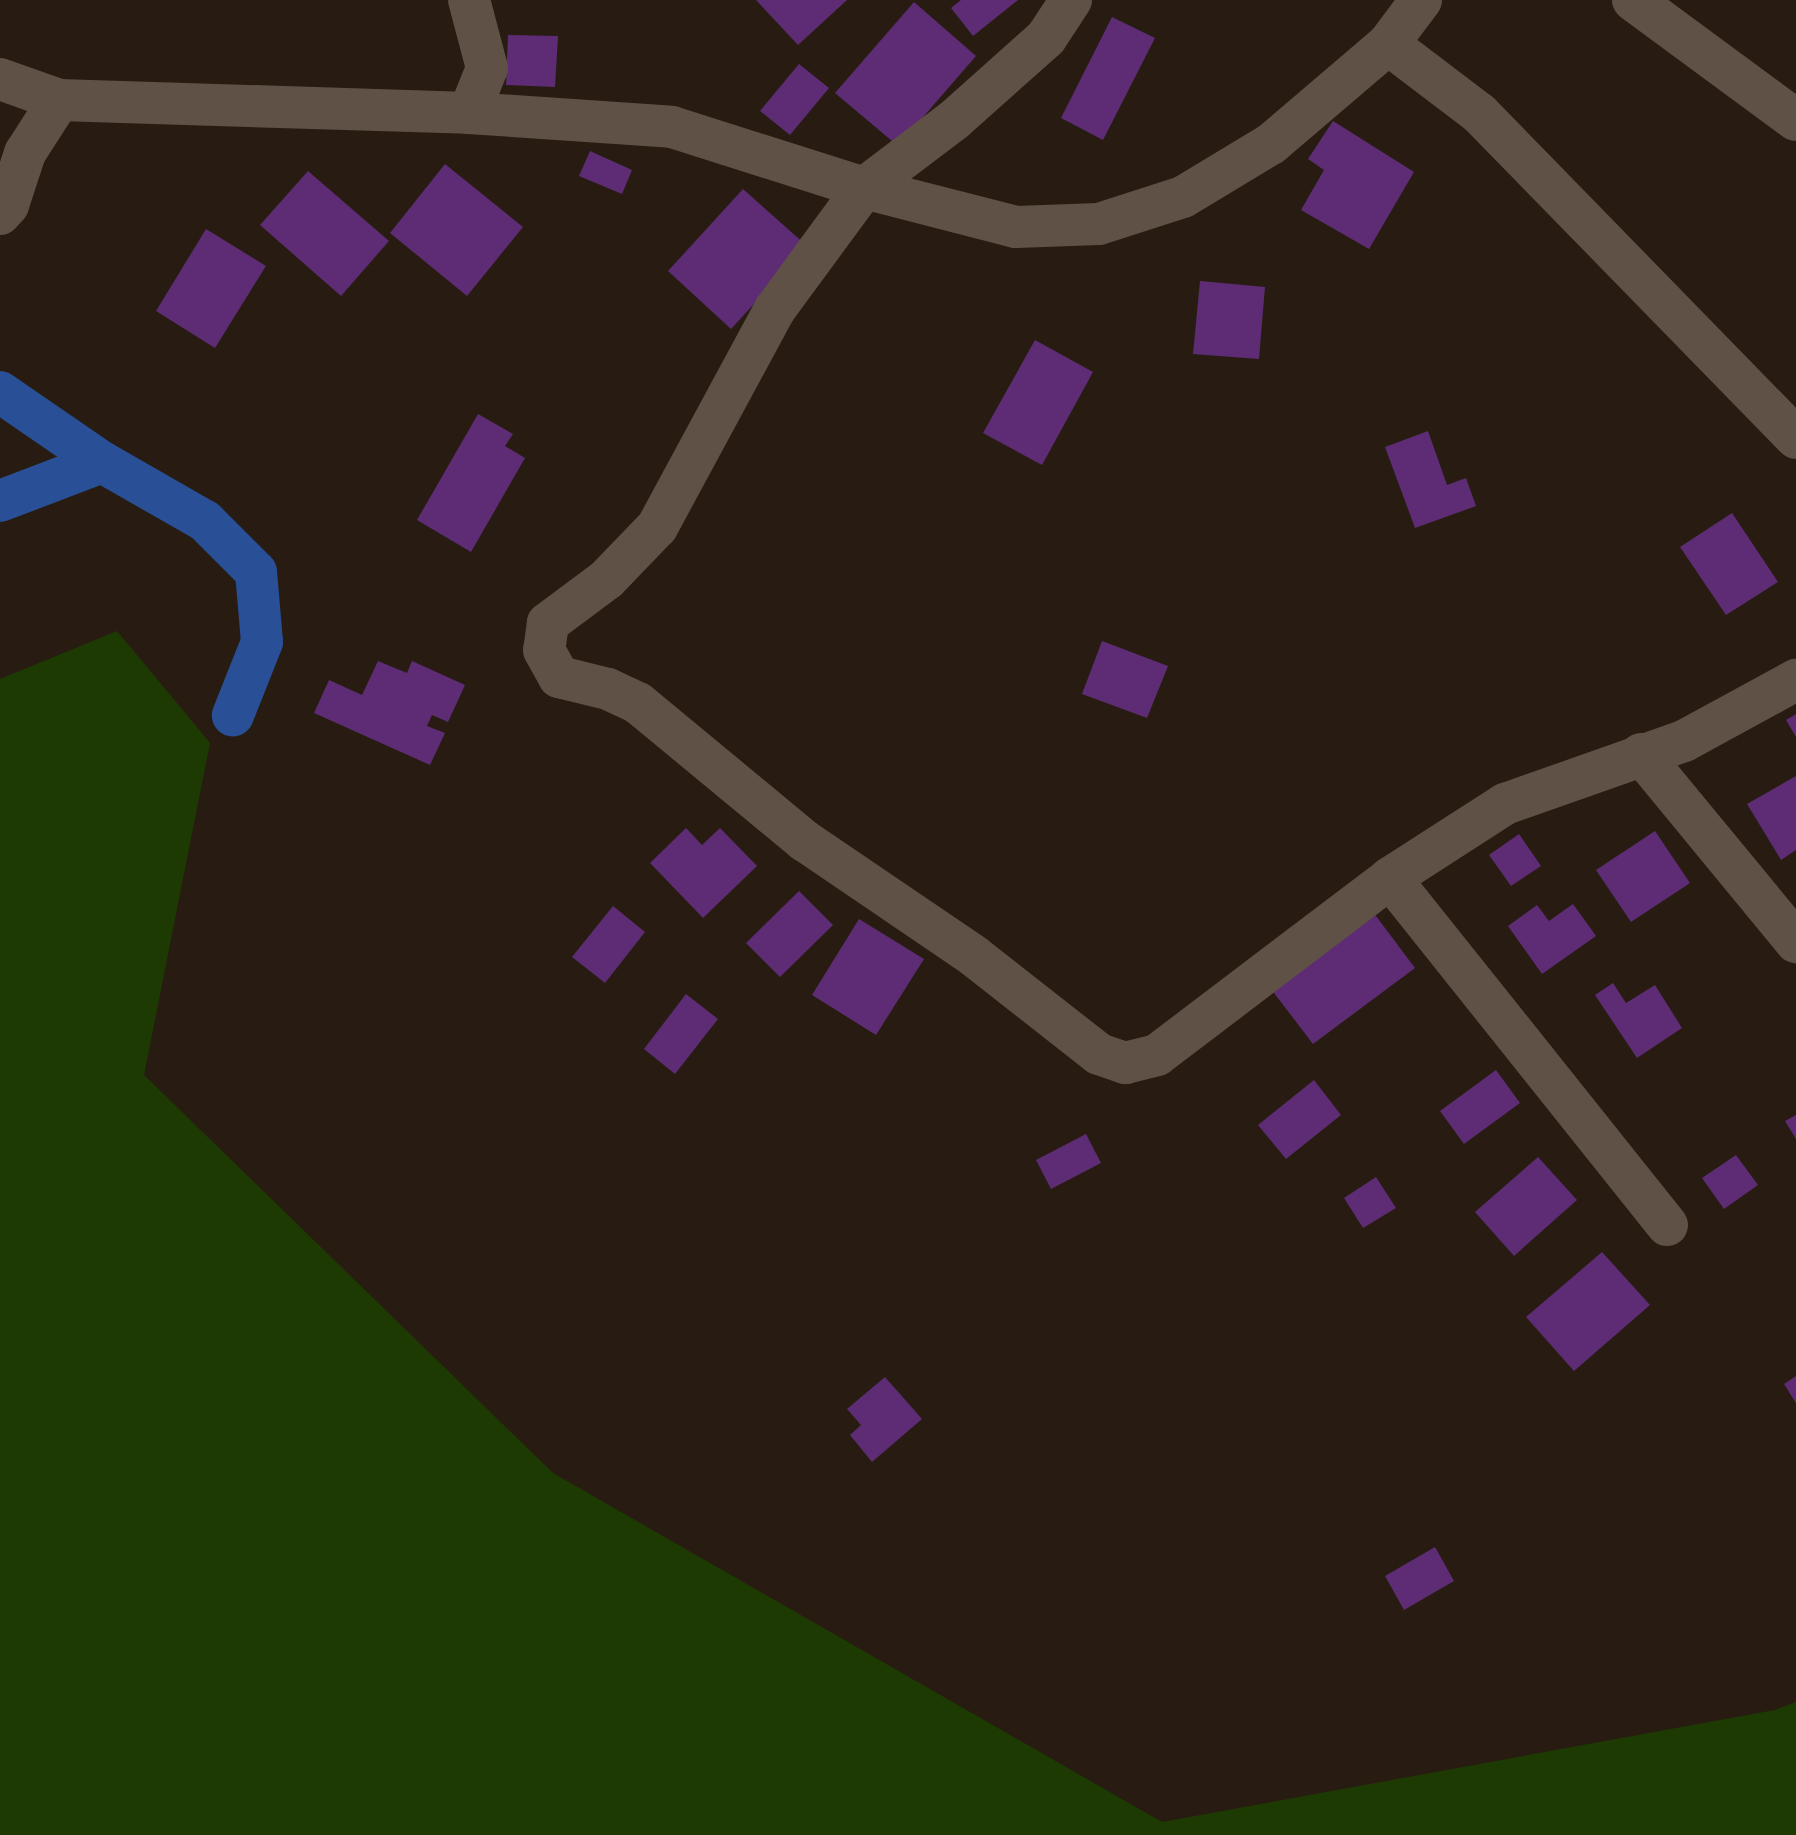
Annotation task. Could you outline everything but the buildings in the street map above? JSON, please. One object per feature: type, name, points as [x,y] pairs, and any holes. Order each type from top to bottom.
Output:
[{"type":"street","points":[[469,0],[487,68],[469,113]]},
{"type":"street","points":[[1071,0],[1046,38],[954,120],[864,188],[775,309],[657,527],[607,579],[548,623],[544,650],[559,677],[608,689],[638,703],[805,841],[974,956],[1099,1054],[1125,1063],[1157,1055],[1390,878],[1505,804],[1684,741],[1796,680]]},
{"type":"street","points":[[0,79],[59,100],[469,113],[672,127],[864,188],[1016,227],[1099,224],[1183,197],[1271,144],[1388,44],[1421,0]]},
{"type":"street","points":[[1633,0],[1796,120]]},
{"type":"street","points":[[1388,44],[1479,113],[1796,438]]},
{"type":"street","points":[[0,214],[8,205],[25,153],[59,100]]},
{"type":"street","points":[[1641,754],[1796,942]]},
{"type":"street","points":[[1390,878],[1667,1225]]},
{"type":"green space","points":[[117,631],[210,743],[144,1075],[553,1473],[1162,1822],[1775,1710],[1796,1702],[1796,1835],[0,1835],[0,679]]},
{"type":"waterway","points":[[0,392],[102,462],[205,521],[256,572],[262,642],[233,715]]},
{"type":"waterway","points":[[0,501],[102,462]]}]
